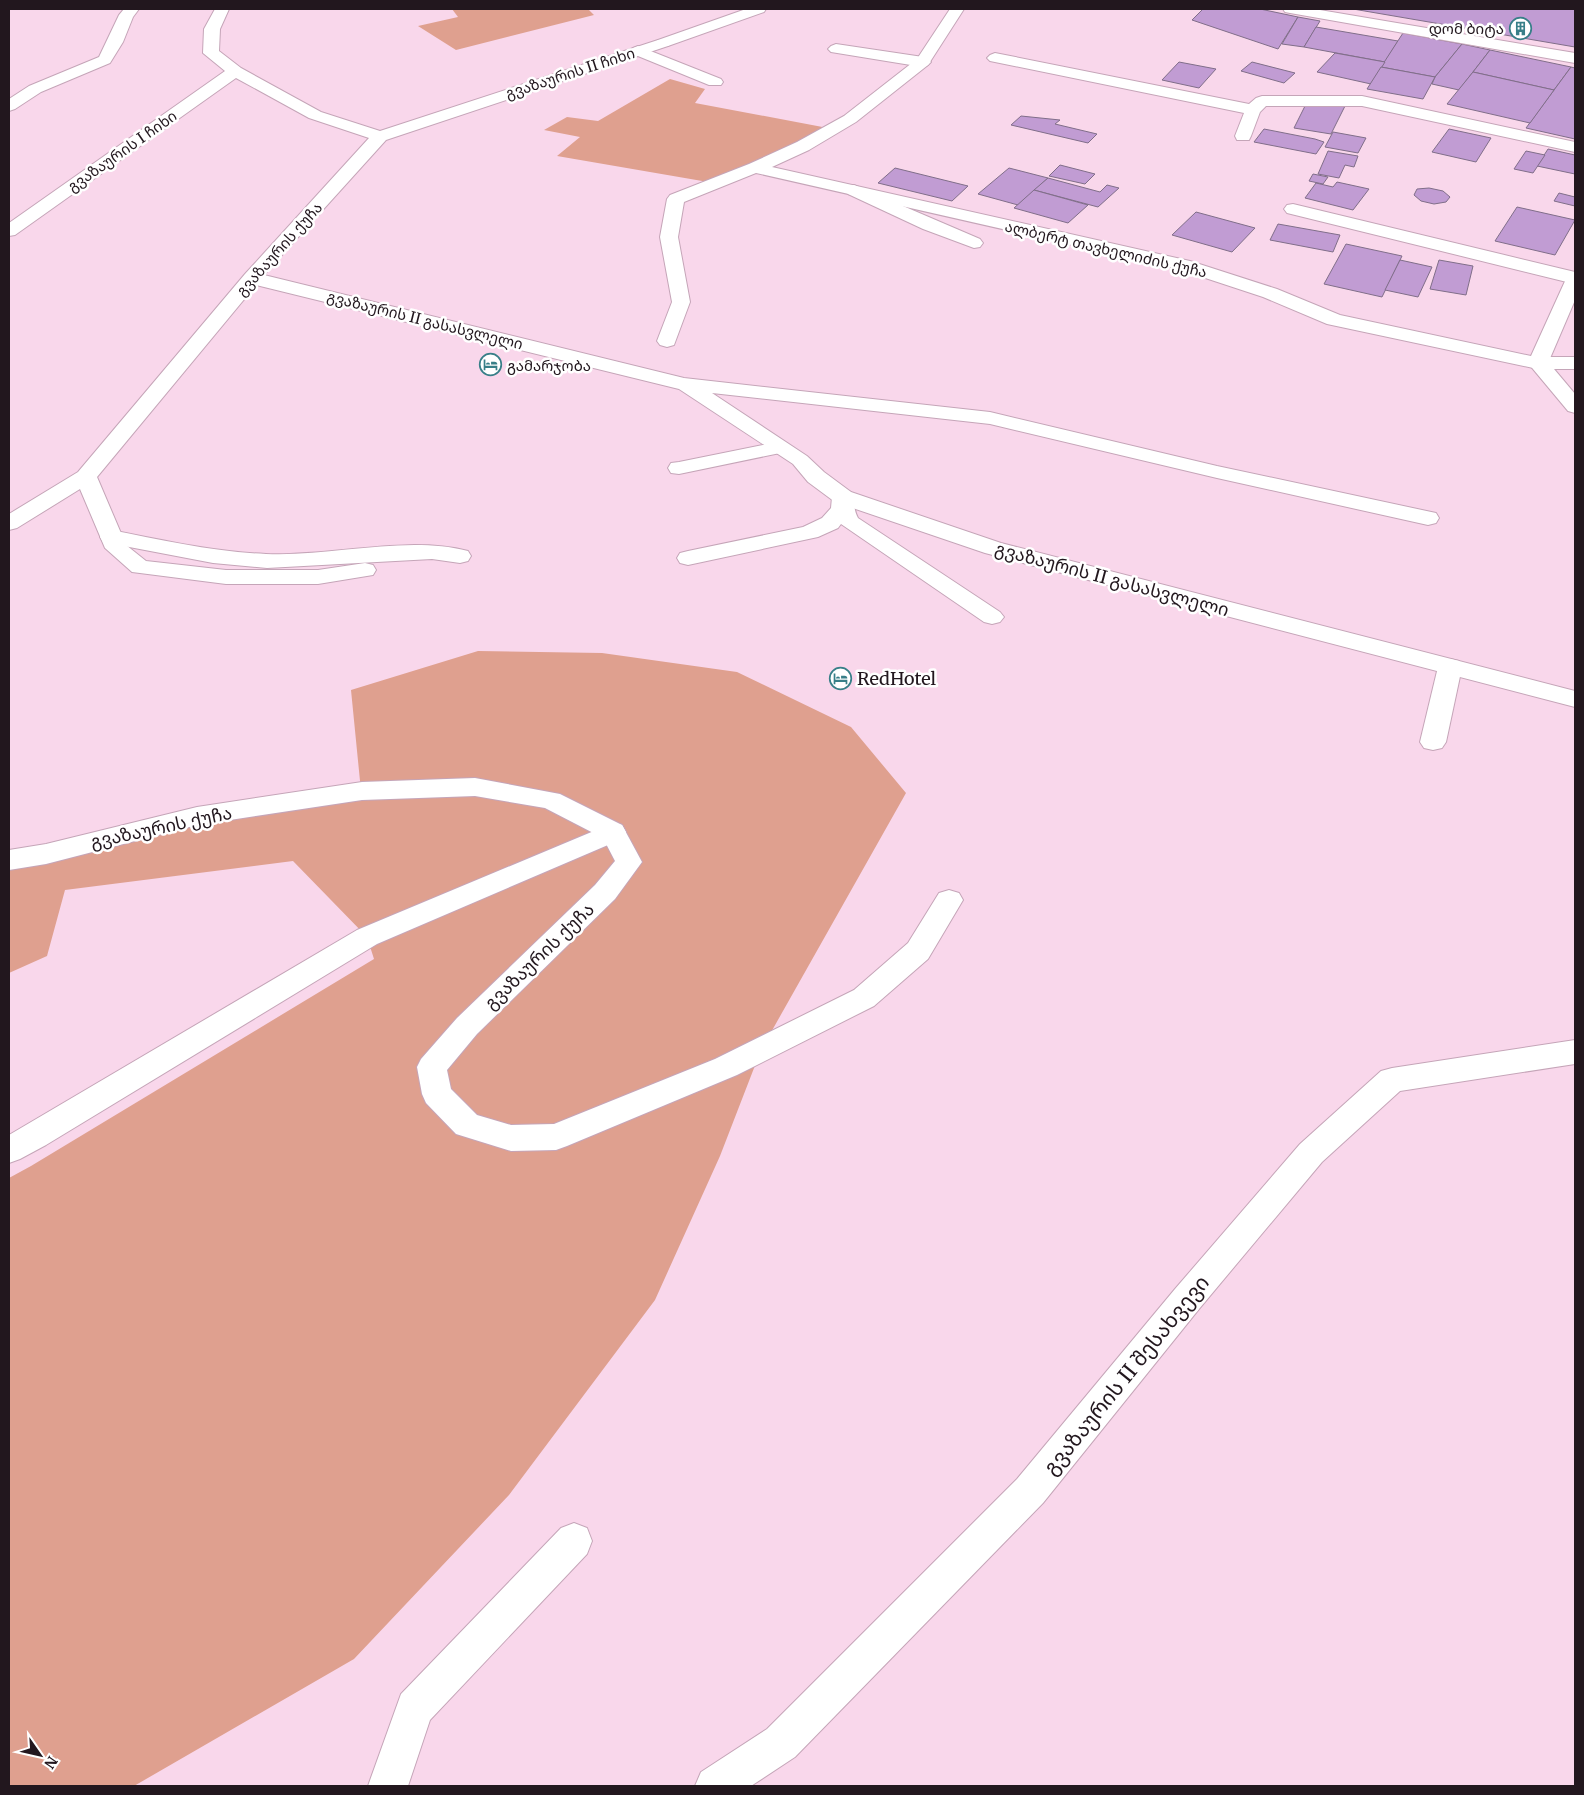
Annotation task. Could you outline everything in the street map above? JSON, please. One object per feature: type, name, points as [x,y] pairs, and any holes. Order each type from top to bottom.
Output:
[{"type":"street","points":[[9,106],[35,89],[105,60],[126,15],[132,9]]},
{"type":"street","points":[[222,9],[212,29],[211,53],[234,71],[315,115],[380,136]]},
{"type":"street","name":"გვაზაურის II ჩიხი","points":[[380,136],[663,43],[759,9]]},
{"type":"street","points":[[666,341],[681,302],[669,237],[676,199],[755,168],[803,146],[850,119],[923,62],[957,9]]},
{"type":"street","points":[[1290,9],[1575,58]]},
{"type":"street","points":[[836,49],[923,62]]},
{"type":"street","points":[[638,51],[715,82]]},
{"type":"street","points":[[995,58],[1253,110]]},
{"type":"street","name":"გვაზაურის I ჩიხი","points":[[9,230],[234,71]]},
{"type":"street","points":[[1243,136],[1253,110],[1262,101],[1362,101],[1575,147]]},
{"type":"street","name":"გვაზაურის ქუჩა","points":[[9,523],[86,477],[252,278],[380,136]]},
{"type":"street","name":"ალბერტ თავხელიძის ქუჩა","points":[[755,168],[1183,265],[1270,293],[1334,320],[1538,363],[1575,363]]},
{"type":"street","points":[[854,190],[929,225],[974,242]]},
{"type":"street","points":[[1293,209],[1575,278],[1538,363],[1575,407]]},
{"type":"street","name":"გვაზაურის II გასასვლელი","points":[[252,278],[684,384],[990,418],[1218,472],[1428,518]]},
{"type":"street","name":"გვაზაურის II გასასვლელი","points":[[684,384],[778,448],[800,460],[842,503],[993,548],[1574,699]]},
{"type":"street","points":[[679,468],[778,448]]},
{"type":"street","points":[[86,477],[116,548],[140,567],[226,578],[318,577],[365,570]]},
{"type":"street","points":[[688,558],[810,532],[830,523],[842,503]]},
{"type":"street","points":[[842,503],[850,522],[992,617]]},
{"type":"street","points":[[111,537],[213,556],[267,561],[432,552],[460,556]]},
{"type":"street","points":[[1433,742],[1450,667]]},
{"type":"street","name":"გვაზაურის ქუჩა","points":[[9,860],[46,854],[197,816],[362,791],[475,786],[551,800],[613,832],[629,862],[605,892],[467,1026],[432,1068],[437,1094],[467,1125],[511,1138],[556,1138],[726,1067],[864,998],[918,950],[949,900]]},
{"type":"street","points":[[9,1150],[367,938],[613,832]]},
{"type":"street","name":"გვაზაურის II შესახვევი","points":[[715,1786],[781,1743],[1030,1492],[1187,1299],[1311,1153],[1392,1080],[1575,1052]]},
{"type":"street","points":[[388,1786],[415,1708],[574,1540]]},
{"type":"shaded area","points":[[452,9],[588,9],[594,15],[456,50],[418,26],[458,17]]},
{"type":"shaded area","points":[[670,79],[705,89],[695,103],[833,129],[708,182],[557,156],[580,137],[544,130],[567,117],[598,121]]},
{"type":"shaded area","points":[[478,651],[602,653],[737,672],[851,727],[906,793],[761,1050],[720,1156],[655,1300],[509,1495],[354,1659],[134,1786],[9,1786],[9,1178],[374,959],[367,937],[293,861],[65,890],[47,956],[9,973],[9,860],[361,791],[351,690]]},
{"type":"building","points":[[1203,9],[1260,9],[1298,17],[1278,49],[1192,20]]},
{"type":"building","name":"დომ ბიტა","points":[[1353,9],[1575,9],[1575,47]]},
{"type":"building","points":[[1298,17],[1320,21],[1304,47],[1282,44]]},
{"type":"building","points":[[1316,27],[1398,41],[1385,62],[1304,47]]},
{"type":"building","points":[[1403,33],[1462,44],[1435,77],[1381,67]]},
{"type":"building","points":[[1462,44],[1490,50],[1459,90],[1432,84],[1435,77]]},
{"type":"building","points":[[1490,50],[1571,67],[1554,90],[1473,72]]},
{"type":"building","points":[[1335,53],[1385,62],[1371,84],[1317,72]]},
{"type":"building","points":[[1179,62],[1216,69],[1199,88],[1162,80]]},
{"type":"building","points":[[1252,62],[1295,73],[1284,83],[1241,71]]},
{"type":"building","points":[[1381,67],[1435,77],[1423,99],[1367,89]]},
{"type":"building","points":[[1571,67],[1575,68],[1575,139],[1526,128]]},
{"type":"building","points":[[1473,72],[1554,90],[1530,123],[1447,104]]},
{"type":"building","points":[[1305,106],[1345,106],[1331,134],[1294,128]]},
{"type":"building","points":[[1021,116],[1060,120],[1055,124],[1097,134],[1088,143],[1011,125]]},
{"type":"building","points":[[1264,129],[1324,142],[1316,154],[1254,142]]},
{"type":"building","points":[[1449,129],[1491,138],[1476,162],[1432,152]]},
{"type":"building","points":[[1333,132],[1366,138],[1358,153],[1325,147]]},
{"type":"building","points":[[1548,149],[1575,155],[1575,174],[1537,166]]},
{"type":"building","points":[[1328,151],[1358,156],[1354,167],[1345,165],[1339,178],[1318,174]]},
{"type":"building","points":[[1526,151],[1545,155],[1533,173],[1514,169]]},
{"type":"building","points":[[1060,165],[1095,174],[1085,184],[1049,176]]},
{"type":"building","points":[[895,168],[968,186],[952,201],[878,183]]},
{"type":"building","points":[[1009,168],[1048,178],[1018,205],[978,194]]},
{"type":"building","points":[[1313,174],[1328,177],[1323,184],[1309,181]]},
{"type":"building","points":[[1048,178],[1100,192],[1107,185],[1119,188],[1098,207],[1034,190]]},
{"type":"building","points":[[1337,182],[1369,189],[1353,210],[1305,198],[1316,183],[1333,187]]},
{"type":"building","points":[[1429,188],[1443,191],[1450,197],[1446,202],[1434,204],[1421,201],[1414,195],[1417,189]]},
{"type":"building","points":[[1034,190],[1088,205],[1068,223],[1014,208]]},
{"type":"building","points":[[1559,193],[1575,197],[1575,206],[1554,201]]},
{"type":"building","points":[[1517,207],[1575,220],[1555,255],[1495,241]]},
{"type":"building","points":[[1196,212],[1255,228],[1232,252],[1172,235]]},
{"type":"building","points":[[1278,224],[1340,235],[1333,252],[1270,240]]},
{"type":"building","points":[[1346,244],[1402,256],[1382,297],[1324,284]]},
{"type":"building","points":[[1400,260],[1432,267],[1418,297],[1385,290]]},
{"type":"building","points":[[1439,260],[1473,266],[1466,295],[1430,289]]},
{"type":"place","name":"დომ ბიტა","points":[[1520,28]]},
{"type":"place","name":"გამარჯობა","points":[[491,365]]},
{"type":"place","name":"RedHotel","points":[[841,678]]}]
